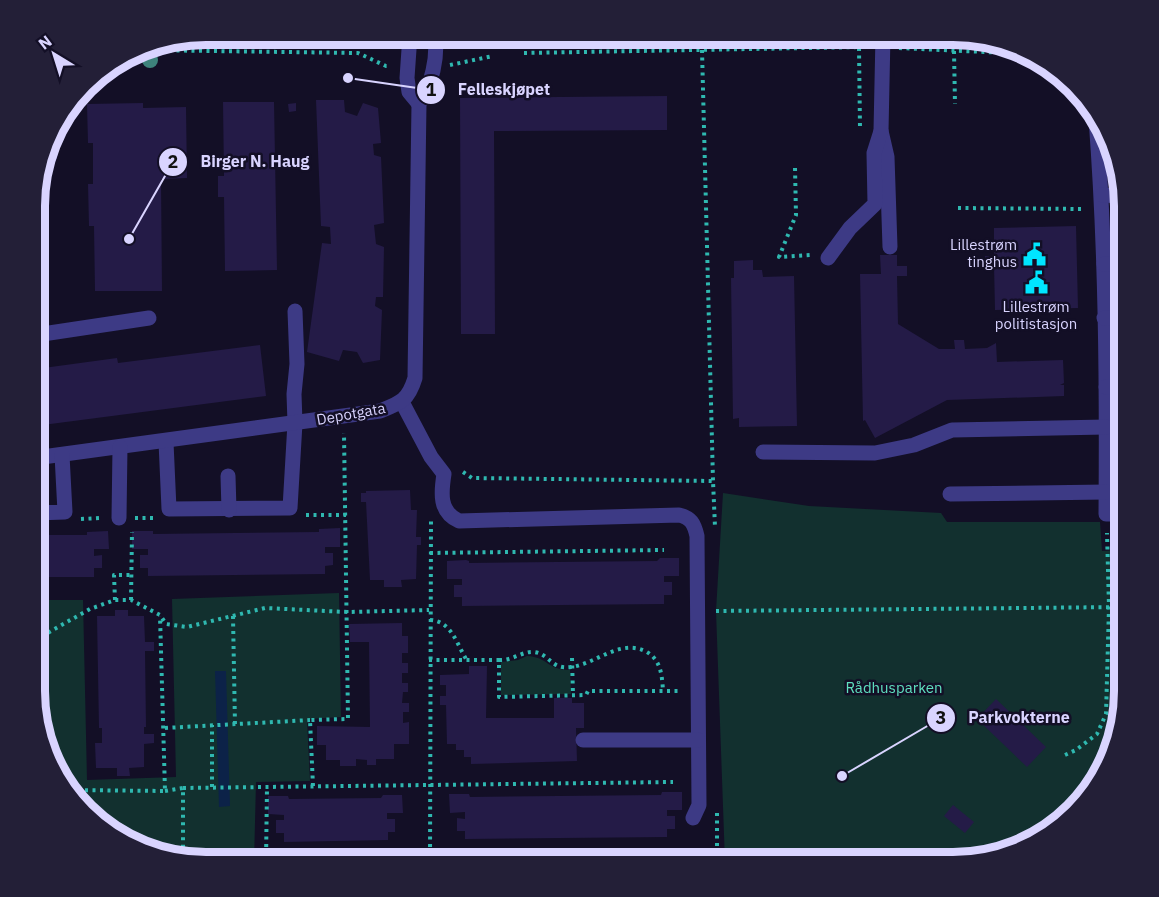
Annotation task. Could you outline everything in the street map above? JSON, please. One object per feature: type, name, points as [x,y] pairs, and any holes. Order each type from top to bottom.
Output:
[{"type":"street","name":"Depotgata","points":[[409,45],[406,66],[409,92],[419,104]]},
{"type":"street","name":"Depotgata","points":[[45,457],[344,417],[380,411],[402,402],[411,391],[415,378],[419,104],[429,89],[434,45]]},
{"type":"street","points":[[882,45],[881,131],[887,156],[890,247]]},
{"type":"street","points":[[821,256],[874,204],[874,153],[881,131]]},
{"type":"street","points":[[1097,136],[1104,264],[1106,514],[1114,514]]},
{"type":"street","points":[[1102,202],[1114,198]]},
{"type":"street","points":[[1104,264],[1114,264]]},
{"type":"street","points":[[166,442],[169,509],[290,508],[297,364],[295,310]]},
{"type":"street","points":[[45,334],[149,318]]},
{"type":"street","points":[[1104,318],[1114,318]]},
{"type":"street","points":[[1106,387],[1114,387]]},
{"type":"street","points":[[402,402],[431,457],[444,474],[441,497],[445,508],[452,517],[459,521],[668,514],[687,517],[694,524],[697,536],[699,805],[693,818]]},
{"type":"street","points":[[763,452],[875,453],[914,445],[952,430],[1106,427]]},
{"type":"street","points":[[119,518],[120,447]]},
{"type":"street","points":[[45,513],[65,512],[62,455]]},
{"type":"street","points":[[228,476],[229,510]]},
{"type":"street","points":[[950,494],[1106,492]]},
{"type":"street","points":[[583,740],[698,740]]},
{"type":"path","points":[[268,45],[268,51]]},
{"type":"path","points":[[519,53],[861,48],[860,136]]},
{"type":"path","points":[[901,48],[999,52]]},
{"type":"path","points":[[165,50],[358,53],[386,66]]},
{"type":"path","points":[[702,50],[713,481]]},
{"type":"path","points":[[954,50],[955,104]]},
{"type":"path","points":[[454,65],[501,55]]},
{"type":"path","points":[[795,168],[796,214],[779,257],[821,256]]},
{"type":"path","points":[[958,208],[1102,202]]},
{"type":"path","points":[[165,728],[348,719],[344,417]]},
{"type":"path","points":[[430,510],[430,852]]},
{"type":"path","points":[[1065,755],[1076,750],[1096,734],[1106,714],[1109,607],[1106,514]]},
{"type":"path","points":[[430,553],[664,550]]},
{"type":"path","points":[[115,600],[114,575],[131,575]]},
{"type":"path","points":[[45,634],[90,609],[115,600],[131,600],[160,615],[166,624],[187,627],[265,608],[347,612],[429,609]]},
{"type":"path","points":[[716,611],[1114,607]]},
{"type":"path","points":[[160,615],[165,791]]},
{"type":"path","points":[[233,616],[235,725]]},
{"type":"path","points":[[429,620],[439,620],[446,625],[466,660]]},
{"type":"path","points":[[429,660],[499,660],[516,658],[531,652],[541,655],[558,667],[573,667],[619,650],[636,648],[649,654],[656,661],[661,674],[663,691]]},
{"type":"path","points":[[572,658],[573,695]]},
{"type":"path","points":[[499,660],[499,697],[586,695],[588,691],[698,691]]},
{"type":"path","points":[[310,720],[312,786]]},
{"type":"path","points":[[212,725],[212,787]]},
{"type":"path","points":[[79,790],[165,791],[212,787],[672,782]]},
{"type":"path","points":[[183,788],[183,851]]},
{"type":"path","points":[[266,852],[267,788]]},
{"type":"green space","name":"Rådhusparken","points":[[723,493],[809,506],[941,513],[947,522],[1100,522],[1102,551],[1114,550],[1114,701],[1111,722],[1102,752],[1081,789],[1059,812],[1024,835],[994,847],[953,852],[725,852],[716,611]]},
{"type":"green space","points":[[339,593],[341,717],[307,719],[310,781],[256,782],[254,852],[185,851],[145,840],[126,830],[108,819],[78,789],[62,762],[50,732],[45,701],[45,600],[83,600],[87,780],[176,777],[172,599]]},
{"type":"green space","points":[[527,656],[557,668],[570,670],[571,694],[501,695],[501,662],[518,660]]},
{"type":"water","points":[[215,671],[226,671],[230,806],[219,807]]},
{"type":"building","points":[[667,96],[667,130],[494,131],[495,334],[461,334],[460,98]]},
{"type":"building","points":[[316,100],[344,100],[345,112],[357,116],[363,103],[378,108],[381,143],[373,144],[374,155],[381,157],[384,223],[374,225],[376,244],[384,247],[383,297],[376,297],[375,306],[382,310],[380,360],[363,363],[357,352],[343,350],[339,361],[307,352],[322,243],[331,244],[330,227],[321,226]]},
{"type":"building","points":[[223,102],[274,102],[277,270],[225,271],[224,197],[218,197],[218,176],[224,176]]},
{"type":"building","points":[[143,103],[143,108],[186,107],[187,178],[161,179],[162,291],[95,291],[94,226],[89,226],[88,184],[93,184],[93,143],[88,143],[87,104]]},
{"type":"building","points":[[296,103],[296,111],[289,112],[288,104]]},
{"type":"building","points":[[1076,226],[1078,308],[995,310],[994,265],[985,265],[985,256],[994,256],[994,228]]},
{"type":"building","points":[[880,255],[897,255],[897,266],[907,266],[907,276],[897,276],[898,324],[939,349],[955,349],[954,340],[964,340],[965,349],[987,348],[996,343],[997,362],[1063,360],[1064,383],[1060,385],[1064,385],[1064,396],[947,400],[875,438],[865,420],[863,421],[860,274],[881,274]]},
{"type":"building","points":[[753,260],[753,270],[762,270],[763,277],[794,276],[797,426],[739,427],[739,418],[733,419],[731,278],[734,278],[734,261]]},
{"type":"building","points":[[260,345],[266,396],[45,425],[45,368],[117,358],[118,363]]},
{"type":"building","points":[[410,490],[411,510],[417,510],[416,537],[421,537],[421,545],[417,545],[416,579],[401,580],[402,587],[384,587],[384,580],[370,580],[366,502],[361,502],[361,493]]},
{"type":"building","points":[[340,528],[340,547],[325,547],[325,553],[333,553],[333,565],[325,566],[325,574],[148,576],[148,568],[140,568],[140,555],[148,555],[148,549],[132,549],[132,531],[153,531],[153,534],[319,532],[319,529]]},
{"type":"building","points":[[108,531],[109,549],[94,549],[94,556],[102,555],[102,568],[94,568],[94,577],[45,577],[45,535],[87,535],[87,532]]},
{"type":"building","points":[[660,558],[679,558],[679,576],[664,576],[664,582],[672,582],[672,595],[664,595],[664,604],[462,606],[462,597],[454,597],[454,585],[462,585],[462,579],[447,579],[447,561],[466,560],[469,563],[657,561]]},
{"type":"building","points":[[115,610],[128,610],[128,616],[144,616],[145,642],[154,642],[154,651],[145,651],[146,727],[144,727],[144,734],[154,734],[154,743],[144,744],[144,767],[129,768],[130,776],[117,776],[117,768],[96,768],[95,743],[102,743],[102,728],[99,728],[97,616],[115,616]]},
{"type":"building","points":[[402,623],[402,636],[408,636],[408,653],[402,653],[402,663],[408,663],[408,673],[402,673],[402,683],[408,683],[408,692],[403,692],[402,703],[409,703],[409,712],[403,712],[403,723],[409,722],[409,744],[394,744],[394,759],[376,759],[376,765],[367,765],[367,760],[356,759],[356,766],[340,766],[340,760],[326,760],[326,745],[317,745],[317,726],[370,727],[369,642],[350,642],[349,624]]},
{"type":"building","points":[[469,666],[487,666],[486,718],[554,718],[554,698],[572,698],[572,703],[584,703],[584,728],[576,728],[577,761],[471,764],[471,757],[464,757],[464,750],[456,750],[456,744],[447,744],[446,705],[440,705],[440,696],[446,696],[446,685],[440,685],[440,675],[469,674]]},
{"type":"building","points":[[996,699],[1046,747],[1027,767],[977,719]]},
{"type":"building","points":[[662,792],[682,792],[682,810],[667,810],[667,816],[675,816],[675,829],[667,829],[667,837],[465,839],[465,831],[457,831],[457,818],[465,819],[465,812],[450,813],[449,794],[469,794],[470,797],[661,795]]},
{"type":"building","points":[[383,795],[402,795],[403,813],[387,813],[387,819],[395,819],[395,832],[388,832],[388,840],[284,842],[284,833],[276,833],[276,820],[284,820],[284,815],[268,814],[268,796],[288,796],[289,799],[381,798]]},
{"type":"building","points":[[953,805],[974,822],[965,833],[944,816]]},
{"type":"place","name":"Felleskjøpet","points":[[348,78]]},
{"type":"place","name":"Birger N. Haug","points":[[129,239]]},
{"type":"place","name":"Lillestrøm tinghus","points":[[1035,254]]},
{"type":"place","name":"Lillestrøm politistasjon","points":[[1036,283]]},
{"type":"place","name":"Parkvokterne","points":[[842,776]]}]
